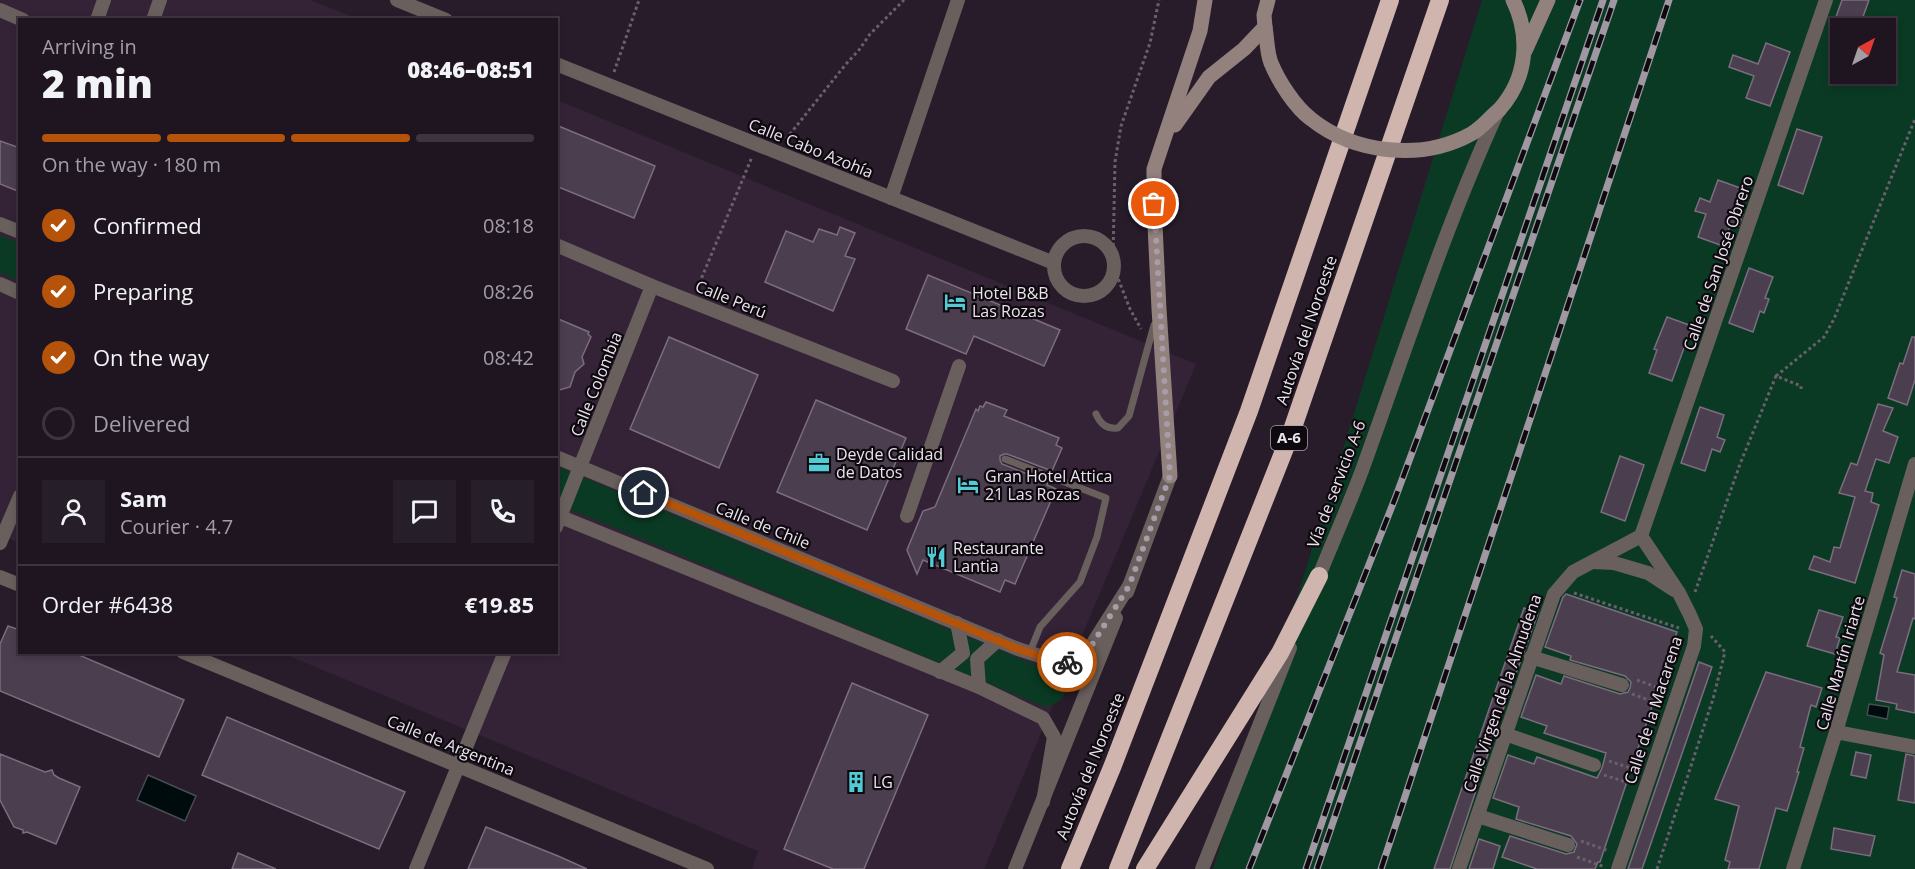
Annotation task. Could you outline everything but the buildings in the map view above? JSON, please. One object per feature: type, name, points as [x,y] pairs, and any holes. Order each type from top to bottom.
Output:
[{"type":"highway","name":"Autovía del Noroeste","points":[[1070,869],[1113,765],[1249,411],[1390,0]]},
{"type":"highway","name":"Autovía del Noroeste","points":[[1118,869],[1291,433],[1440,0]]},
{"type":"highway","points":[[1145,869],[1280,653],[1319,576]]},
{"type":"street","points":[[98,18],[104,0]]},
{"type":"street","points":[[154,18],[160,0]]},
{"type":"street","points":[[397,0],[441,18]]},
{"type":"street","points":[[891,198],[958,0]]},
{"type":"street","points":[[1015,869],[1129,586],[1170,476],[1159,305],[1154,169],[1200,31],[1205,0]]},
{"type":"street","points":[[1513,0],[1522,27],[1525,51]]},
{"type":"street","points":[[1266,1],[1264,15],[1270,62],[1287,93],[1310,119],[1339,136],[1372,147],[1407,151],[1441,147],[1473,133],[1499,110],[1514,89],[1525,51],[1548,0]]},
{"type":"street","name":"Calle de San José Obrero","points":[[1641,536],[1826,0]]},
{"type":"street","points":[[0,10],[18,18]]},
{"type":"street","points":[[1162,145],[1209,78],[1244,50],[1265,27]]},
{"type":"street","name":"Calle Cabo Azohía","points":[[558,65],[1054,263]]},
{"type":"street","name":"Vía de servicio A-6","points":[[1202,869],[1360,477],[1446,234],[1499,110]]},
{"type":"street","points":[[0,224],[18,231]]},
{"type":"street","points":[[1081,236],[1091,237],[1101,241],[1108,249],[1113,263],[1112,277],[1100,292],[1081,296],[1072,294],[1058,281],[1054,273],[1054,263],[1063,245],[1071,239],[1081,236]]},
{"type":"street","name":"Calle Perú","points":[[558,246],[652,286],[893,381]]},
{"type":"street","points":[[0,285],[18,292]]},
{"type":"street","name":"Calle Colombia","points":[[558,520],[652,286]]},
{"type":"street","points":[[906,516],[959,366]]},
{"type":"street","name":"Calle de Chile","points":[[558,458],[998,640],[1065,664],[1088,651],[1129,586]]},
{"type":"street","name":"Calle Martín Iriarte","points":[[1793,869],[1915,464]]},
{"type":"street","points":[[0,543],[18,501]]},
{"type":"street","points":[[558,520],[979,687],[1043,718],[1054,737],[1043,802]]},
{"type":"street","name":"Calle Virgen de la Almudena","points":[[1460,869],[1554,594],[1573,572],[1641,536]]},
{"type":"street","name":"Calle de la Macarena","points":[[1620,862],[1678,694],[1696,629],[1679,593],[1641,536]]},
{"type":"street","points":[[1593,562],[1614,563],[1648,573],[1679,593]]},
{"type":"street","points":[[0,577],[18,584]]},
{"type":"street","points":[[940,672],[963,653],[957,623]]},
{"type":"street","points":[[979,687],[977,659],[998,640]]},
{"type":"street","name":"Calle de Argentina","points":[[188,654],[707,869]]},
{"type":"street","points":[[416,869],[504,654]]},
{"type":"street","points":[[1531,657],[1622,685]]},
{"type":"street","points":[[1836,732],[1915,747]]},
{"type":"street","points":[[1505,734],[1594,765]]},
{"type":"street","points":[[1478,816],[1568,845]]},
{"type":"lane","points":[[1096,414],[1100,423],[1110,429],[1118,428],[1129,416],[1159,305]]},
{"type":"lane","points":[[1005,459],[1106,498],[1097,537],[1080,582],[1040,627],[1030,652]]},
{"type":"path","points":[[610,85],[639,0]]},
{"type":"path","points":[[774,151],[781,146],[870,34],[904,0]]},
{"type":"path","points":[[1151,341],[1142,331],[1130,309],[1113,263],[1115,162],[1121,126],[1150,44],[1160,0]]},
{"type":"path","points":[[1695,594],[1740,464],[1776,376],[1824,337],[1834,319],[1915,119]]},
{"type":"path","points":[[692,301],[758,144]]},
{"type":"path","points":[[1776,376],[1801,386],[1802,389]]},
{"type":"path","points":[[1558,587],[1694,640],[1712,636],[1725,652],[1713,699],[1657,869]]},
{"type":"path","points":[[1672,709],[1620,690],[1625,676],[1678,694]]},
{"type":"path","points":[[1645,789],[1592,771],[1598,757],[1649,774]]},
{"type":"path","points":[[1609,869],[1566,853],[1571,838],[1620,862]]},
{"type":"shaded area","points":[[0,0],[310,0],[355,18],[18,18],[18,543],[0,535]]},
{"type":"shaded area","points":[[558,100],[1196,364],[984,869],[752,869],[758,851],[284,654],[558,654]]},
{"type":"shaded area","points":[[1869,704],[1889,707],[1887,719],[1867,715]]},
{"type":"shaded area","points":[[148,775],[196,796],[185,821],[137,800]]},
{"type":"green space","points":[[1482,0],[1915,0],[1915,869],[1213,869]]},
{"type":"green space","points":[[0,235],[18,243],[18,281],[0,273]]},
{"type":"green space","points":[[558,467],[1057,674],[1064,686],[1064,695],[1062,699],[1045,707],[558,504]]},
{"type":"railway","points":[[1249,869],[1396,496],[1580,0]]},
{"type":"railway","points":[[1306,869],[1603,0]]},
{"type":"railway","points":[[1317,869],[1614,0]]},
{"type":"railway","points":[[1381,869],[1669,0]]},
{"type":"way so far","points":[[1067,662],[1088,651],[1129,586],[1170,476],[1154,204]]},
{"type":"place","name":"Hotel B&B Las Rozas","points":[[955,302]]},
{"type":"place","name":"Deyde Calidad de Datos","points":[[819,463]]},
{"type":"place","name":"Gran Hotel Attica 21 Las Rozas","points":[[968,485]]},
{"type":"place","name":"Restaurante Lantia","points":[[936,557]]},
{"type":"place","name":"LG","points":[[856,782]]},
{"type":"route","points":[[644,493],[1018,649],[1065,664],[1067,662]]}]
